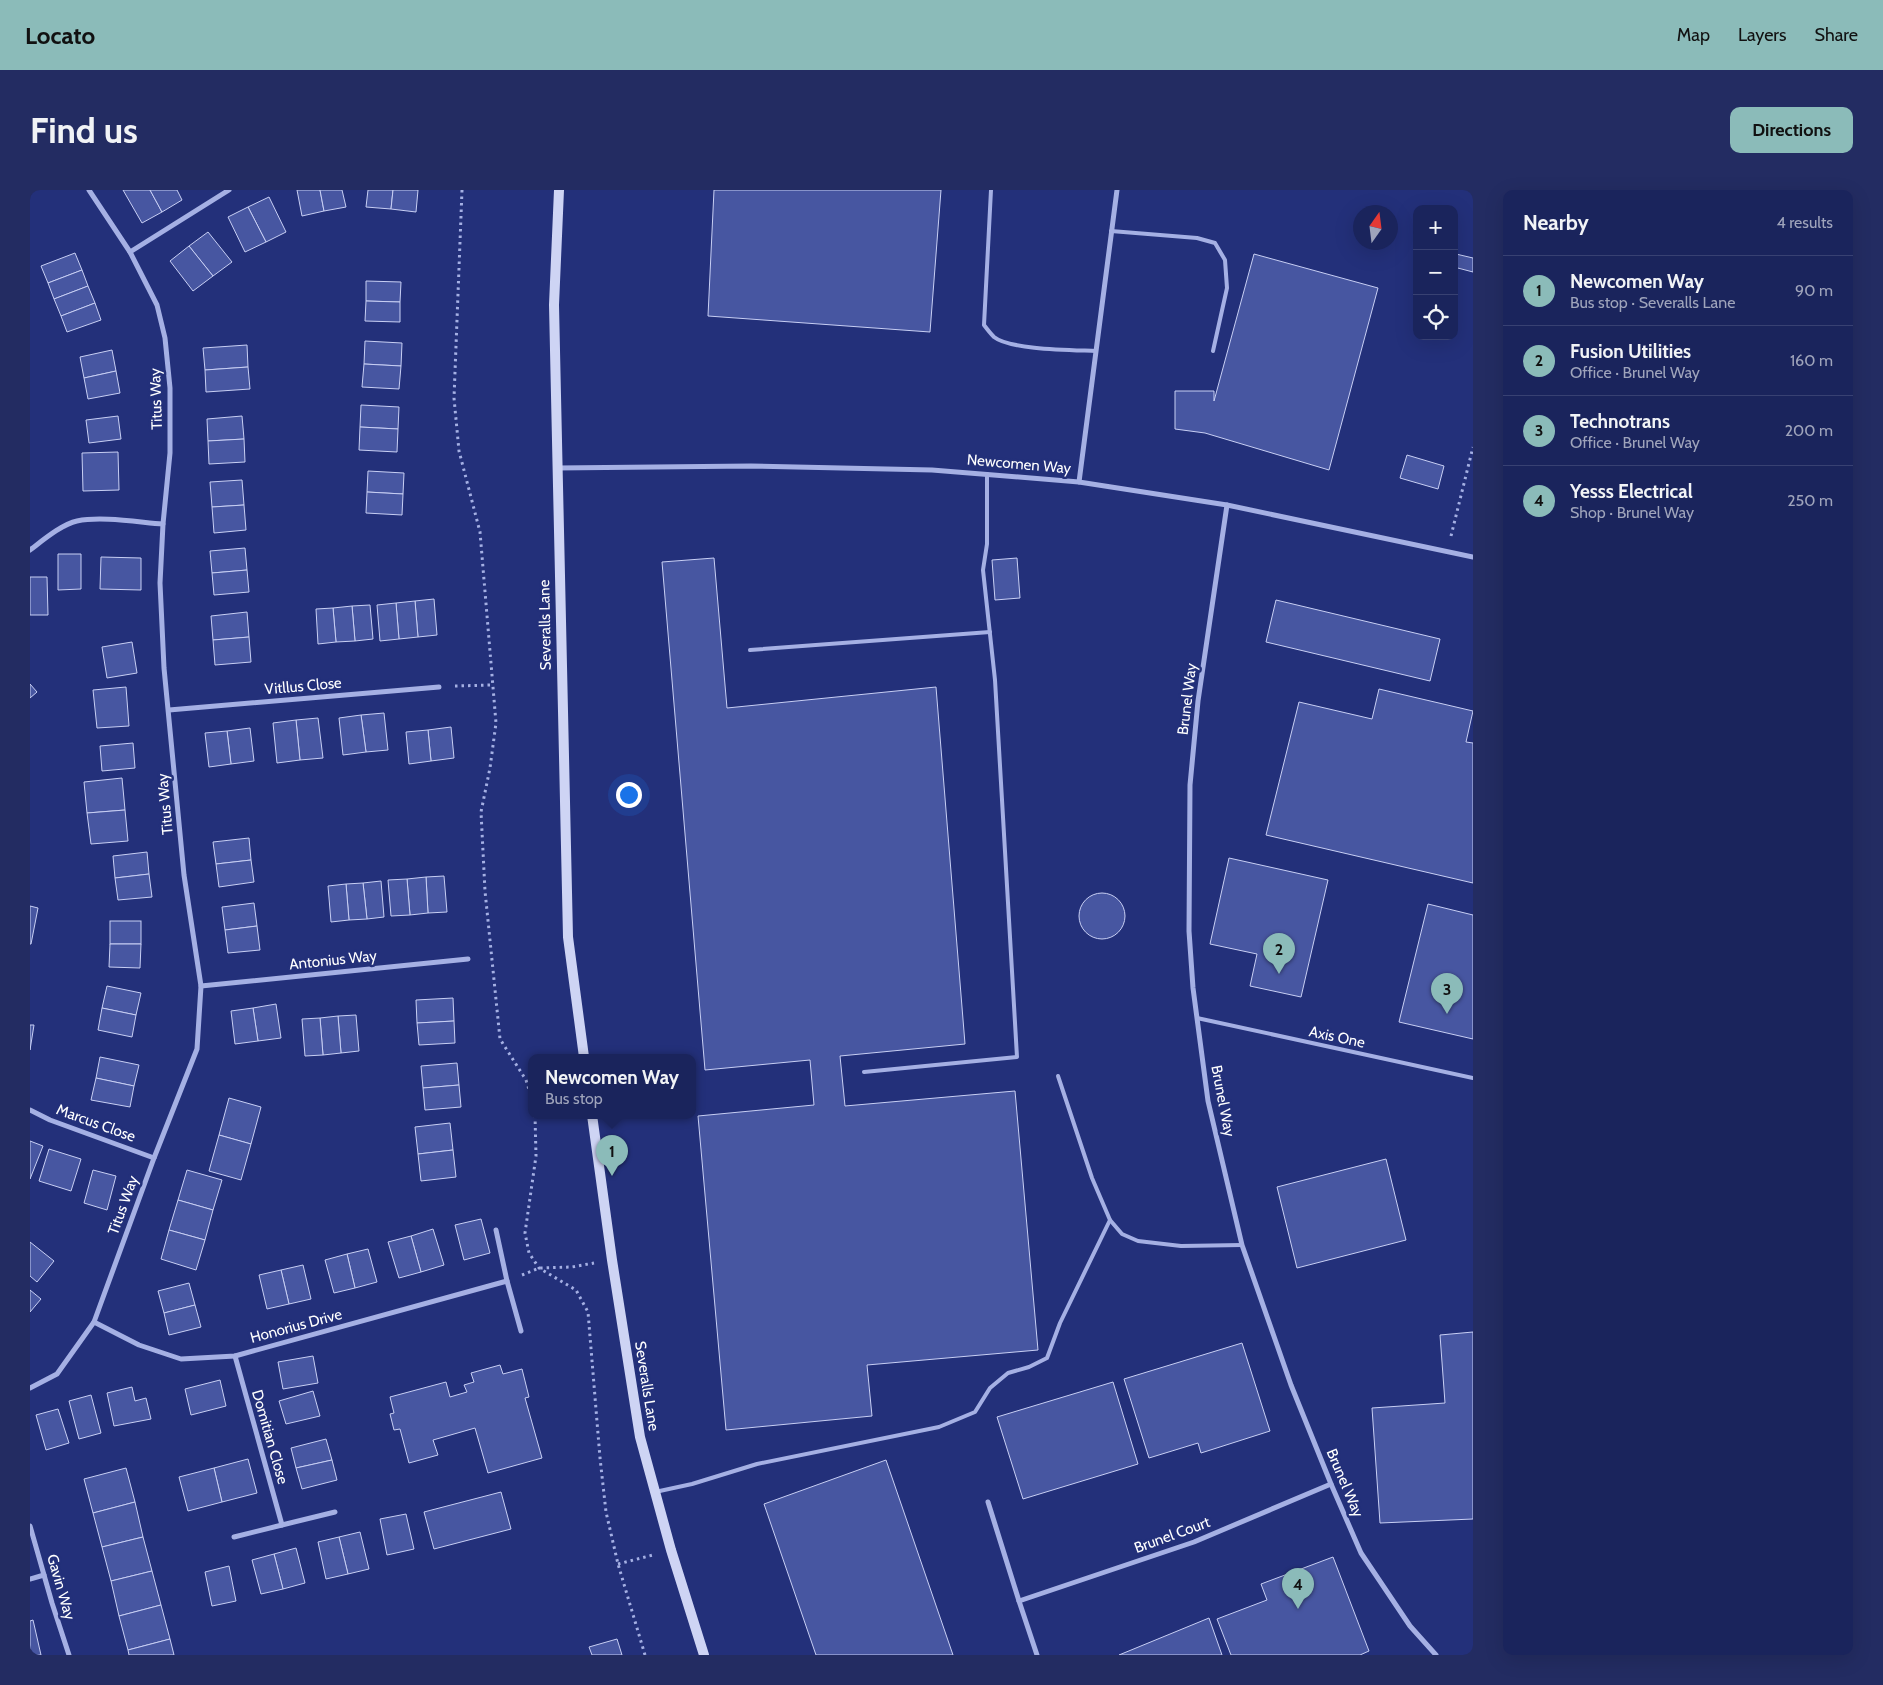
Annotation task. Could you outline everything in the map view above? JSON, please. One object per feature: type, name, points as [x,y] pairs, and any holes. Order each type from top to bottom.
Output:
[{"type":"street","name":"Titus Way","points":[[30,1388],[57,1374],[94,1322],[154,1158],[197,1049],[201,986],[184,874],[164,668],[160,584],[163,524],[170,453],[170,388],[165,338],[157,305],[130,252],[89,190]]},
{"type":"street","points":[[130,252],[229,190]]},
{"type":"street","name":"Severalls Lane","points":[[559,190],[554,305],[556,468],[568,937],[584,1054]]},
{"type":"street","points":[[1079,482],[1117,190]]},
{"type":"street","name":"Newcomen Way","points":[[556,468],[751,466],[932,470],[1079,482],[1227,505],[1473,557]]},
{"type":"street","name":"Brunel Way","points":[[1227,505],[1198,701],[1190,784],[1188,932],[1208,1101],[1242,1245],[1291,1385],[1331,1484],[1361,1554],[1410,1626],[1436,1655]]},
{"type":"street","points":[[30,550],[52,534],[75,521],[110,520],[163,524]]},
{"type":"street","name":"Vitllus Close","points":[[169,710],[439,687]]},
{"type":"street","name":"Antonius Way","points":[[201,986],[468,959]]},
{"type":"street","name":"Marcus Close","points":[[30,1110],[50,1120],[154,1158]]},
{"type":"street","name":"Severalls Lane","points":[[593,1119],[612,1260],[640,1437],[671,1550],[704,1655]]},
{"type":"street","points":[[496,1230],[507,1281],[521,1331]]},
{"type":"street","name":"Honorius Drive","points":[[94,1322],[139,1344],[181,1359],[235,1356],[507,1281]]},
{"type":"street","name":"Domitian Close","points":[[235,1356],[282,1525]]},
{"type":"street","name":"Brunel Court","points":[[1019,1601],[1194,1542],[1331,1484]]},
{"type":"street","points":[[988,1502],[1037,1655]]},
{"type":"street","points":[[234,1536],[335,1512]]},
{"type":"street","name":"Gavin Way","points":[[30,1526],[69,1655]]},
{"type":"street","points":[[30,1579],[44,1575]]},
{"type":"lane","points":[[990,190],[984,325],[995,338],[1008,342],[1031,347],[1096,351]]},
{"type":"lane","points":[[1111,231],[1197,238],[1215,243],[1225,260],[1227,288],[1213,352]]},
{"type":"lane","points":[[864,1072],[1017,1057],[996,690],[983,570],[987,544],[988,474]]},
{"type":"lane","points":[[750,650],[990,632]]},
{"type":"lane","name":"Axis One","points":[[1197,1018],[1473,1078]]},
{"type":"lane","points":[[1058,1076],[1092,1178],[1110,1220],[1122,1234],[1138,1241],[1181,1246],[1242,1245]]},
{"type":"lane","points":[[655,1492],[692,1484],[757,1464],[939,1427],[975,1412],[990,1388],[1008,1373],[1029,1367],[1047,1358],[1060,1323],[1110,1220]]},
{"type":"path","points":[[462,190],[454,398],[459,451],[480,532],[496,723],[490,768],[481,812],[485,891],[495,1006],[500,1039],[526,1080],[528,1086]]},
{"type":"path","points":[[1447,551],[1473,447]]},
{"type":"path","points":[[439,687],[492,685]]},
{"type":"path","points":[[534,1119],[536,1156],[525,1233],[529,1253],[539,1268],[576,1290],[588,1312],[606,1512],[618,1564],[645,1655]]},
{"type":"path","points":[[539,1268],[572,1267],[612,1260]]},
{"type":"path","points":[[618,1564],[671,1550]]},
{"type":"building","points":[[123,190],[150,190],[162,212],[142,223]]},
{"type":"building","points":[[150,190],[177,190],[182,200],[162,212]]},
{"type":"building","points":[[297,190],[320,190],[324,211],[302,216]]},
{"type":"building","points":[[320,190],[342,190],[346,207],[324,211]]},
{"type":"building","points":[[368,190],[393,190],[391,209],[366,207]]},
{"type":"building","points":[[393,190],[418,190],[416,212],[391,209]]},
{"type":"building","points":[[714,190],[941,190],[930,332],[708,316]]},
{"type":"building","points":[[269,197],[286,232],[266,242],[248,207]]},
{"type":"building","points":[[248,207],[266,242],[245,252],[228,217]]},
{"type":"building","points":[[208,232],[232,262],[213,276],[189,246]]},
{"type":"building","points":[[189,246],[213,276],[193,291],[170,261]]},
{"type":"building","points":[[75,253],[82,270],[48,283],[41,266]]},
{"type":"building","points":[[1254,254],[1378,288],[1329,470],[1205,433],[1175,429],[1175,391],[1214,391],[1214,401]]},
{"type":"building","points":[[1458,254],[1473,258],[1473,272],[1458,268]]},
{"type":"building","points":[[82,270],[88,286],[54,299],[48,283]]},
{"type":"building","points":[[366,281],[401,282],[400,302],[366,301]]},
{"type":"building","points":[[88,286],[95,303],[61,316],[54,299]]},
{"type":"building","points":[[366,301],[400,302],[400,322],[365,321]]},
{"type":"building","points":[[95,303],[101,320],[67,332],[61,316]]},
{"type":"building","points":[[365,341],[402,343],[401,366],[364,364]]},
{"type":"building","points":[[247,345],[248,367],[205,370],[203,348]]},
{"type":"building","points":[[112,350],[116,371],[84,378],[80,357]]},
{"type":"building","points":[[364,364],[401,366],[399,389],[362,387]]},
{"type":"building","points":[[248,367],[250,389],[206,392],[205,370]]},
{"type":"building","points":[[116,371],[120,393],[88,399],[84,378]]},
{"type":"building","points":[[361,405],[399,407],[398,429],[360,427]]},
{"type":"building","points":[[118,416],[121,439],[89,443],[86,420]]},
{"type":"building","points":[[242,416],[244,439],[208,441],[207,419]]},
{"type":"building","points":[[360,427],[398,429],[397,452],[359,450]]},
{"type":"building","points":[[244,439],[245,462],[209,464],[208,441]]},
{"type":"building","points":[[118,452],[119,490],[83,491],[82,453]]},
{"type":"building","points":[[1407,455],[1444,466],[1438,489],[1400,478]]},
{"type":"building","points":[[368,471],[404,473],[403,494],[367,492]]},
{"type":"building","points":[[242,480],[244,505],[212,507],[210,482]]},
{"type":"building","points":[[367,492],[403,494],[402,515],[366,513]]},
{"type":"building","points":[[244,505],[246,530],[214,533],[212,507]]},
{"type":"building","points":[[245,548],[247,570],[212,573],[210,551]]},
{"type":"building","points":[[58,554],[81,554],[81,589],[58,590]]},
{"type":"building","points":[[101,557],[141,558],[141,590],[100,589]]},
{"type":"building","points":[[714,558],[727,708],[936,687],[965,1044],[840,1056],[845,1106],[1015,1091],[1038,1350],[867,1365],[872,1416],[726,1430],[698,1116],[814,1105],[810,1060],[705,1070],[662,562]]},
{"type":"building","points":[[1017,558],[1020,598],[995,600],[992,560]]},
{"type":"building","points":[[247,570],[249,592],[214,595],[212,573]]},
{"type":"building","points":[[30,577],[47,577],[48,615],[30,615]]},
{"type":"building","points":[[434,599],[437,635],[418,637],[415,601]]},
{"type":"building","points":[[1276,600],[1440,639],[1430,681],[1266,642]]},
{"type":"building","points":[[415,601],[418,637],[399,639],[396,603]]},
{"type":"building","points":[[396,603],[399,639],[380,641],[377,605]]},
{"type":"building","points":[[370,605],[373,639],[355,641],[352,606]]},
{"type":"building","points":[[352,606],[355,641],[336,642],[333,608]]},
{"type":"building","points":[[333,608],[336,642],[318,644],[316,609]]},
{"type":"building","points":[[247,612],[249,637],[213,640],[211,616]]},
{"type":"building","points":[[249,637],[251,662],[215,665],[213,640]]},
{"type":"building","points":[[132,642],[137,673],[107,678],[102,647]]},
{"type":"building","points":[[30,684],[37,692],[30,698]]},
{"type":"building","points":[[126,687],[129,726],[97,728],[93,690]]},
{"type":"building","points":[[1379,689],[1473,711],[1466,742],[1473,743],[1473,883],[1266,835],[1299,702],[1372,719]]},
{"type":"building","points":[[384,713],[388,750],[366,752],[361,715]]},
{"type":"building","points":[[361,715],[366,752],[343,755],[339,718]]},
{"type":"building","points":[[318,718],[323,758],[300,760],[296,720]]},
{"type":"building","points":[[296,720],[300,760],[277,763],[273,723]]},
{"type":"building","points":[[451,727],[454,758],[431,761],[428,730]]},
{"type":"building","points":[[250,728],[254,761],[231,764],[227,731]]},
{"type":"building","points":[[428,730],[431,761],[409,764],[406,732]]},
{"type":"building","points":[[227,731],[231,764],[209,767],[205,733]]},
{"type":"building","points":[[133,743],[135,768],[102,771],[100,746]]},
{"type":"building","points":[[122,778],[125,810],[87,813],[84,782]]},
{"type":"building","points":[[125,810],[128,841],[91,844],[87,813]]},
{"type":"building","points":[[249,838],[251,860],[216,864],[213,842]]},
{"type":"building","points":[[147,852],[149,874],[115,878],[113,856]]},
{"type":"building","points":[[1229,858],[1328,880],[1301,997],[1250,986],[1257,954],[1210,944]]},
{"type":"building","points":[[251,860],[254,882],[219,887],[216,864]]},
{"type":"building","points":[[149,874],[152,897],[118,900],[115,878]]},
{"type":"building","points":[[444,876],[447,912],[428,913],[426,877]]},
{"type":"building","points":[[426,877],[428,913],[410,915],[407,879]]},
{"type":"building","points":[[407,879],[410,915],[391,916],[388,880]]},
{"type":"building","points":[[381,881],[384,917],[367,919],[363,883]]},
{"type":"building","points":[[363,883],[367,919],[349,920],[346,884]]},
{"type":"building","points":[[346,884],[349,920],[331,922],[328,886]]},
{"type":"building","points":[[1097,893],[1107,893],[1121,903],[1125,916],[1121,929],[1115,935],[1107,939],[1097,939],[1083,929],[1079,921],[1079,911],[1089,897]]},
{"type":"building","points":[[254,903],[257,926],[225,930],[222,907]]},
{"type":"building","points":[[1428,904],[1473,915],[1473,1039],[1399,1022]]},
{"type":"building","points":[[30,906],[38,908],[31,944],[30,944]]},
{"type":"building","points":[[110,921],[141,921],[141,944],[110,944]]},
{"type":"building","points":[[257,926],[260,950],[228,953],[225,930]]},
{"type":"building","points":[[110,944],[141,944],[140,968],[109,967]]},
{"type":"building","points":[[107,986],[141,993],[136,1015],[102,1008]]},
{"type":"building","points":[[453,998],[454,1021],[417,1023],[416,1000]]},
{"type":"building","points":[[276,1004],[281,1038],[258,1041],[253,1008]]},
{"type":"building","points":[[102,1008],[136,1015],[132,1037],[98,1030]]},
{"type":"building","points":[[253,1008],[258,1041],[235,1044],[231,1011]]},
{"type":"building","points":[[356,1015],[359,1051],[341,1053],[338,1016]]},
{"type":"building","points":[[338,1016],[341,1053],[323,1055],[320,1018]]},
{"type":"building","points":[[320,1018],[323,1055],[305,1056],[302,1019]]},
{"type":"building","points":[[454,1021],[455,1043],[419,1045],[417,1023]]},
{"type":"building","points":[[30,1025],[34,1025],[30,1050]]},
{"type":"building","points":[[100,1057],[139,1065],[134,1086],[96,1078]]},
{"type":"building","points":[[457,1063],[459,1085],[423,1088],[421,1066]]},
{"type":"building","points":[[96,1078],[134,1086],[130,1107],[91,1100]]},
{"type":"building","points":[[459,1085],[461,1107],[425,1110],[423,1088]]},
{"type":"building","points":[[229,1098],[261,1107],[251,1144],[219,1135]]},
{"type":"building","points":[[450,1123],[453,1150],[418,1154],[415,1127]]},
{"type":"building","points":[[219,1135],[251,1144],[241,1180],[209,1171]]},
{"type":"building","points":[[30,1141],[43,1146],[30,1179]]},
{"type":"building","points":[[49,1149],[81,1159],[71,1191],[39,1181]]},
{"type":"building","points":[[453,1150],[456,1177],[421,1181],[418,1154]]},
{"type":"building","points":[[1386,1159],[1406,1240],[1297,1268],[1277,1187]]},
{"type":"building","points":[[93,1170],[116,1176],[107,1210],[84,1203]]},
{"type":"building","points":[[187,1170],[222,1180],[213,1210],[178,1200]]},
{"type":"building","points":[[178,1200],[213,1210],[205,1240],[169,1230]]},
{"type":"building","points":[[481,1219],[490,1253],[464,1260],[455,1225]]},
{"type":"building","points":[[433,1229],[444,1265],[421,1272],[411,1236]]},
{"type":"building","points":[[169,1230],[205,1240],[196,1270],[161,1259]]},
{"type":"building","points":[[411,1236],[421,1272],[399,1278],[388,1242]]},
{"type":"building","points":[[30,1242],[54,1261],[37,1282],[30,1276]]},
{"type":"building","points":[[368,1249],[377,1282],[355,1288],[347,1254]]},
{"type":"building","points":[[347,1254],[355,1288],[334,1293],[325,1260]]},
{"type":"building","points":[[303,1265],[311,1299],[289,1304],[281,1270]]},
{"type":"building","points":[[281,1270],[289,1304],[267,1309],[259,1275]]},
{"type":"building","points":[[189,1283],[195,1305],[164,1313],[158,1291]]},
{"type":"building","points":[[30,1290],[41,1299],[30,1312]]},
{"type":"building","points":[[195,1305],[201,1327],[169,1335],[164,1313]]},
{"type":"building","points":[[1473,1332],[1473,1519],[1380,1523],[1372,1408],[1445,1403],[1440,1335]]},
{"type":"building","points":[[1242,1343],[1270,1431],[1201,1453],[1198,1443],[1149,1458],[1124,1379]]},
{"type":"building","points":[[313,1356],[318,1383],[283,1389],[278,1362]]},
{"type":"building","points":[[500,1365],[503,1374],[522,1369],[529,1397],[525,1398],[542,1458],[488,1473],[475,1428],[433,1440],[438,1455],[409,1463],[400,1429],[394,1430],[390,1414],[394,1413],[390,1397],[446,1382],[450,1397],[467,1392],[464,1385],[474,1382],[471,1373]]},
{"type":"building","points":[[220,1380],[226,1406],[191,1415],[185,1389]]},
{"type":"building","points":[[1113,1382],[1138,1464],[1023,1499],[997,1417]]},
{"type":"building","points":[[132,1387],[135,1401],[146,1398],[151,1419],[114,1426],[107,1393]]},
{"type":"building","points":[[313,1391],[320,1416],[286,1424],[279,1401]]},
{"type":"building","points":[[91,1395],[101,1433],[79,1439],[69,1401]]},
{"type":"building","points":[[58,1409],[69,1443],[46,1450],[36,1415]]},
{"type":"building","points":[[326,1439],[332,1460],[296,1468],[291,1448]]},
{"type":"building","points":[[248,1459],[257,1493],[222,1502],[214,1468]]},
{"type":"building","points":[[332,1460],[337,1480],[302,1489],[296,1468]]},
{"type":"building","points":[[886,1460],[953,1655],[816,1655],[764,1504]]},
{"type":"building","points":[[126,1468],[135,1502],[93,1513],[84,1479]]},
{"type":"building","points":[[214,1468],[222,1502],[188,1511],[179,1477]]},
{"type":"building","points":[[501,1492],[511,1529],[434,1549],[424,1512]]},
{"type":"building","points":[[135,1502],[143,1537],[102,1547],[93,1513]]},
{"type":"building","points":[[406,1514],[414,1549],[387,1555],[380,1519]]},
{"type":"building","points":[[360,1532],[369,1569],[348,1574],[339,1537]]},
{"type":"building","points":[[143,1537],[152,1571],[111,1581],[102,1547]]},
{"type":"building","points":[[339,1537],[348,1574],[326,1579],[318,1542]]},
{"type":"building","points":[[296,1548],[305,1583],[283,1589],[274,1554]]},
{"type":"building","points":[[274,1554],[283,1589],[261,1594],[252,1560]]},
{"type":"building","points":[[1333,1557],[1369,1651],[1360,1655],[1231,1655],[1217,1619],[1267,1600],[1261,1584]]},
{"type":"building","points":[[229,1566],[236,1601],[212,1606],[205,1572]]},
{"type":"building","points":[[152,1571],[161,1605],[119,1616],[111,1581]]},
{"type":"building","points":[[161,1605],[170,1639],[128,1650],[119,1616]]},
{"type":"building","points":[[1209,1618],[1222,1655],[1119,1655]]},
{"type":"building","points":[[33,1620],[41,1655],[30,1655],[30,1621]]},
{"type":"building","points":[[170,1639],[174,1655],[129,1655],[128,1650]]},
{"type":"building","points":[[617,1639],[622,1655],[592,1655],[589,1647]]},
{"type":"place","name":"Fusion Utilities","points":[[1279,974]]},
{"type":"place","name":"Technotrans","points":[[1447,1014]]},
{"type":"place","name":"Newcomen Way","points":[[612,1176]]},
{"type":"place","name":"Yesss Electrical","points":[[1298,1609]]}]
